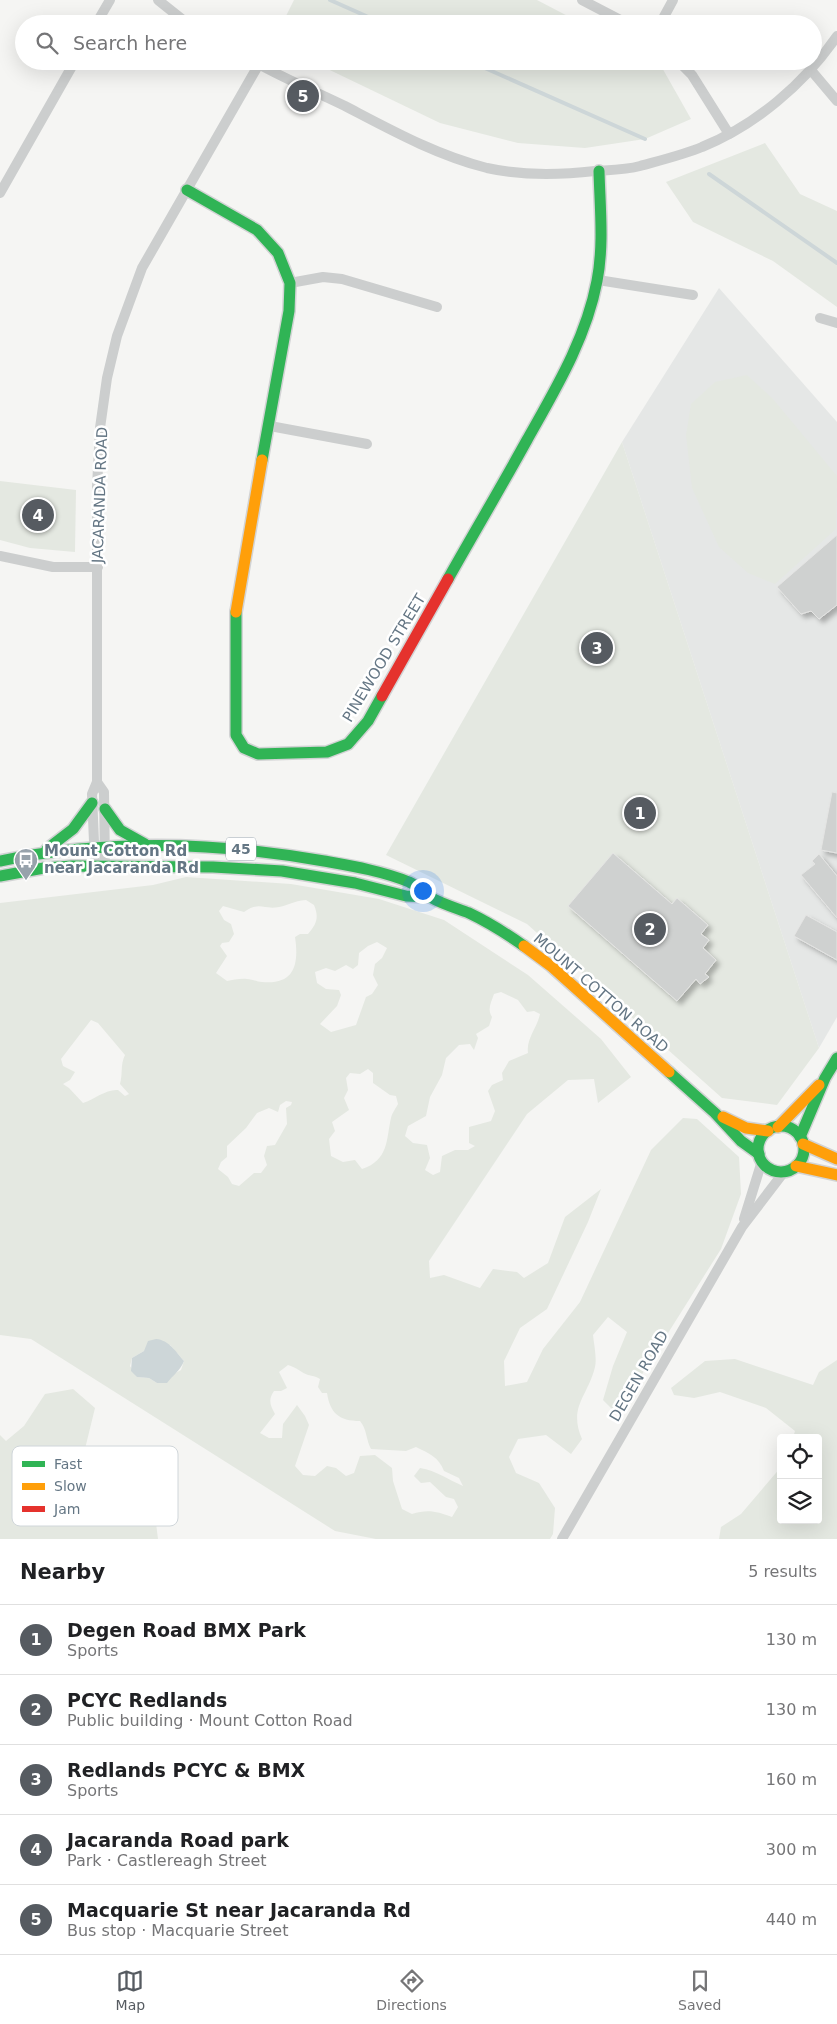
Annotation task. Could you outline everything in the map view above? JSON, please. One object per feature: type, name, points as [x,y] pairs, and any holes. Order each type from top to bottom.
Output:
[{"type":"main road","name":"PINEWOOD STREET","points":[[186,190],[257,230],[278,253],[290,283],[289,311],[270,426],[237,602],[235,635],[236,734],[244,748],[258,754],[327,752],[348,744],[373,712],[567,369],[586,325],[598,280],[601,228],[599,171]]},
{"type":"main road","points":[[43,852],[65,839],[82,822],[92,803]]},
{"type":"main road","points":[[104,809],[120,830],[148,845]]},
{"type":"main road","name":"MOUNT COTTON ROAD","points":[[0,861],[43,852],[100,847],[148,845],[246,850],[279,852],[316,859],[410,882],[430,897],[470,914],[513,938],[551,966],[715,1113],[741,1141],[761,1158]]},
{"type":"main road","name":"MOUNT COTTON ROAD","points":[[0,876],[44,868],[100,865],[282,870],[355,883],[406,896],[430,897]]},
{"type":"main road","points":[[784,1172],[796,1166],[803,1156],[802,1141],[825,1078],[837,1058]]},
{"type":"main road","points":[[761,1158],[760,1141],[825,1078]]},
{"type":"main road","name":"MOUNT COTTON ROAD","points":[[715,1113],[746,1128],[773,1129]]},
{"type":"main road","name":"45","points":[[773,1129],[790,1128],[802,1141],[837,1159]]},
{"type":"main road","name":"45","points":[[761,1158],[772,1170],[784,1172]]},
{"type":"main road","points":[[796,1166],[837,1175]]},
{"type":"street","points":[[101,15],[110,0]]},
{"type":"street","points":[[158,0],[177,15]]},
{"type":"street","points":[[582,0],[611,15]]},
{"type":"street","points":[[665,15],[674,0]]},
{"type":"street","points":[[822,54],[837,36]]},
{"type":"street","points":[[0,193],[70,70]]},
{"type":"street","name":"JACARANDA ROAD","points":[[100,847],[92,794],[97,782],[97,487],[100,428],[107,378],[117,336],[142,268],[252,70]]},
{"type":"street","points":[[270,70],[418,143],[451,157],[488,168],[526,174],[561,175],[639,166],[701,148],[729,134],[764,112],[794,87],[809,70]]},
{"type":"street","points":[[687,70],[729,134]]},
{"type":"street","points":[[811,70],[837,101]]},
{"type":"street","points":[[290,283],[323,277],[342,279],[436,307]]},
{"type":"street","points":[[598,280],[693,295]]},
{"type":"street","points":[[820,318],[837,323]]},
{"type":"street","points":[[270,426],[367,444]]},
{"type":"street","points":[[0,556],[53,567],[98,567]]},
{"type":"street","name":"JACARANDA ROAD","points":[[97,782],[104,792],[100,865]]},
{"type":"street","name":"DEGEN ROAD","points":[[742,1227],[761,1158]]},
{"type":"street","name":"DEGEN ROAD","points":[[562,1539],[742,1227],[784,1172]]},
{"type":"shaded area","points":[[294,0],[537,0],[566,15],[286,15]]},
{"type":"shaded area","points":[[330,70],[663,70],[691,119],[645,139],[585,148],[518,143],[440,123]]},
{"type":"shaded area","points":[[765,143],[800,194],[837,211],[837,307],[773,261],[693,222],[666,182]]},
{"type":"shaded area","points":[[719,288],[837,422],[837,1017],[819,1048],[622,442]]},
{"type":"shaded area","points":[[747,375],[773,399],[837,476],[836,529],[775,584],[748,573],[719,547],[692,488],[686,435],[691,404],[715,382]]},
{"type":"shaded area","points":[[622,442],[819,1048],[777,1105],[722,1098],[527,924],[386,855]]},
{"type":"shaded area","points":[[0,481],[76,490],[75,552],[30,548],[0,540]]},
{"type":"shaded area","points":[[186,877],[291,884],[379,899],[444,920],[528,975],[601,1039],[631,1077],[598,1103],[594,1079],[568,1080],[527,1114],[429,1261],[430,1278],[444,1275],[480,1288],[493,1269],[517,1272],[524,1278],[548,1263],[565,1217],[601,1189],[588,1222],[547,1309],[520,1328],[504,1361],[505,1386],[527,1382],[543,1349],[580,1302],[651,1150],[683,1118],[697,1119],[739,1157],[741,1194],[721,1249],[617,1414],[603,1400],[613,1366],[627,1332],[608,1317],[593,1335],[596,1356],[595,1367],[578,1410],[577,1418],[582,1439],[571,1454],[546,1435],[518,1439],[509,1457],[516,1473],[539,1483],[555,1508],[553,1534],[550,1539],[376,1539],[335,1531],[31,1339],[0,1335],[0,903],[153,885]],"holes":[[[306,900],[314,905],[316,920],[308,934],[300,934],[295,937],[295,964],[288,976],[273,982],[260,982],[251,979],[227,981],[216,973],[227,956],[220,946],[222,943],[229,942],[234,934],[231,924],[224,920],[219,911],[223,906],[244,912],[258,906],[279,907]],[[377,942],[387,948],[382,958],[375,964],[373,975],[378,985],[372,994],[366,997],[356,1025],[331,1032],[320,1024],[337,1006],[341,995],[339,990],[326,989],[317,983],[315,972],[326,968],[335,971],[346,965],[353,969],[358,965],[359,953]],[[501,992],[518,1000],[527,1012],[534,1011],[540,1014],[530,1038],[528,1053],[509,1061],[502,1073],[503,1080],[492,1085],[488,1091],[495,1111],[491,1121],[469,1127],[469,1143],[475,1146],[468,1150],[455,1150],[442,1156],[440,1172],[433,1175],[425,1170],[430,1158],[427,1145],[413,1143],[405,1136],[408,1126],[426,1116],[430,1097],[442,1075],[446,1058],[459,1045],[470,1044],[474,1050],[478,1038],[476,1034],[489,1026],[492,1017],[491,1003],[494,994]],[[91,1020],[98,1023],[125,1055],[120,1084],[129,1094],[125,1096],[118,1090],[114,1090],[83,1103],[63,1084],[70,1080],[75,1072],[63,1066],[61,1059]],[[368,1069],[373,1073],[373,1083],[390,1095],[396,1096],[398,1104],[392,1116],[382,1155],[371,1165],[362,1169],[355,1160],[343,1162],[331,1156],[329,1139],[335,1131],[332,1122],[349,1110],[344,1098],[348,1090],[346,1078],[350,1073],[360,1074]],[[286,1101],[292,1102],[286,1108],[287,1124],[275,1145],[267,1146],[264,1156],[267,1165],[261,1173],[254,1173],[239,1186],[232,1184],[228,1177],[218,1169],[221,1162],[227,1157],[227,1146],[246,1128],[257,1113],[269,1108],[278,1112],[280,1105]],[[170,1345],[184,1361],[181,1370],[157,1383],[149,1378],[137,1377],[130,1366],[132,1358],[144,1351]],[[288,1365],[320,1379],[318,1387],[322,1393],[327,1393],[333,1411],[346,1419],[360,1421],[364,1427],[371,1449],[406,1451],[416,1447],[433,1456],[444,1471],[459,1478],[463,1486],[426,1469],[420,1468],[414,1476],[421,1483],[430,1482],[446,1497],[454,1499],[458,1507],[452,1517],[432,1511],[412,1514],[402,1509],[393,1481],[392,1468],[375,1455],[360,1456],[354,1473],[346,1476],[336,1468],[327,1466],[315,1476],[303,1475],[295,1466],[309,1425],[297,1405],[283,1424],[282,1438],[269,1438],[260,1433],[275,1414],[270,1402],[274,1391],[281,1391],[287,1388],[279,1372]]]},
{"type":"shaded area","points":[[156,1339],[168,1344],[184,1361],[167,1383],[157,1383],[149,1378],[137,1377],[131,1371],[132,1358],[144,1351],[148,1341]]},
{"type":"shaded area","points":[[735,1359],[813,1385],[819,1372],[837,1360],[837,1539],[719,1539],[721,1527],[741,1514],[777,1472],[777,1524],[822,1524],[822,1434],[794,1434],[795,1431],[766,1408],[720,1392],[694,1398],[674,1395],[671,1388],[705,1361]]},
{"type":"shaded area","points":[[73,1389],[95,1408],[86,1446],[12,1446],[12,1526],[156,1526],[158,1539],[0,1539],[0,1435],[6,1441],[24,1426],[45,1394]]},
{"type":"building","points":[[837,535],[837,605],[819,619],[811,611],[801,614],[777,587]]},
{"type":"building","points":[[832,792],[837,793],[837,853],[821,850]]},
{"type":"building","points":[[613,853],[672,904],[677,898],[708,925],[701,934],[709,940],[703,948],[716,960],[705,974],[709,977],[700,984],[696,979],[677,1001],[568,906]]},
{"type":"building","points":[[819,854],[837,876],[837,918],[801,875],[815,864],[812,861]]},
{"type":"building","points":[[806,915],[837,932],[837,960],[794,936]]},
{"type":"waterway","points":[[330,0],[364,15]]},
{"type":"waterway","points":[[489,70],[645,139]]},
{"type":"waterway","points":[[709,174],[837,263]]},
{"type":"traffic: fast","points":[[448,579],[559,383],[585,323],[592,302],[599,267],[601,226],[599,171]]},
{"type":"traffic: fast","points":[[187,190],[257,230],[278,253],[290,283],[289,311],[262,460]]},
{"type":"traffic: fast","points":[[236,612],[236,735],[244,748],[258,754],[327,752],[348,744],[368,721],[382,696]]},
{"type":"traffic: fast","points":[[47,849],[73,829],[92,803]]},
{"type":"traffic: fast","points":[[105,809],[120,830],[145,844]]},
{"type":"traffic: fast","points":[[0,861],[40,854],[121,846],[203,847],[243,850],[324,861],[378,872],[409,882],[430,897],[469,913],[497,928],[524,946]]},
{"type":"traffic: fast","points":[[0,876],[44,868],[72,866],[213,867],[282,871],[355,883],[406,896],[430,897]]},
{"type":"traffic: fast","points":[[800,1137],[825,1078],[837,1058]]},
{"type":"traffic: fast","points":[[669,1072],[715,1113],[741,1141],[759,1154]]},
{"type":"traffic: fast","points":[[781,1126],[794,1130],[800,1136],[804,1149],[800,1162],[794,1168],[781,1172],[768,1168],[762,1162],[758,1149],[762,1136],[768,1130],[781,1126]]},
{"type":"traffic: slow","points":[[236,612],[262,460]]},
{"type":"traffic: slow","points":[[524,946],[551,966],[669,1072]]},
{"type":"traffic: slow","points":[[778,1127],[819,1085]]},
{"type":"traffic: slow","points":[[723,1117],[746,1128],[768,1131]]},
{"type":"traffic: slow","points":[[803,1144],[837,1159]]},
{"type":"traffic: slow","points":[[796,1166],[837,1175]]},
{"type":"traffic: jam","points":[[382,696],[448,579]]},
{"type":"place","name":"Macquarie St near Jacaranda Rd","points":[[303,96]]},
{"type":"place","name":"Jacaranda Road park","points":[[38,515]]},
{"type":"place","name":"Redlands PCYC & BMX","points":[[597,648]]},
{"type":"place","name":"Degen Road BMX Park","points":[[640,813]]},
{"type":"place","name":"Mount Cotton Rd near Jacaranda Rd","points":[[26,881]]},
{"type":"place","name":"PCYC Redlands","points":[[650,929]]}]
